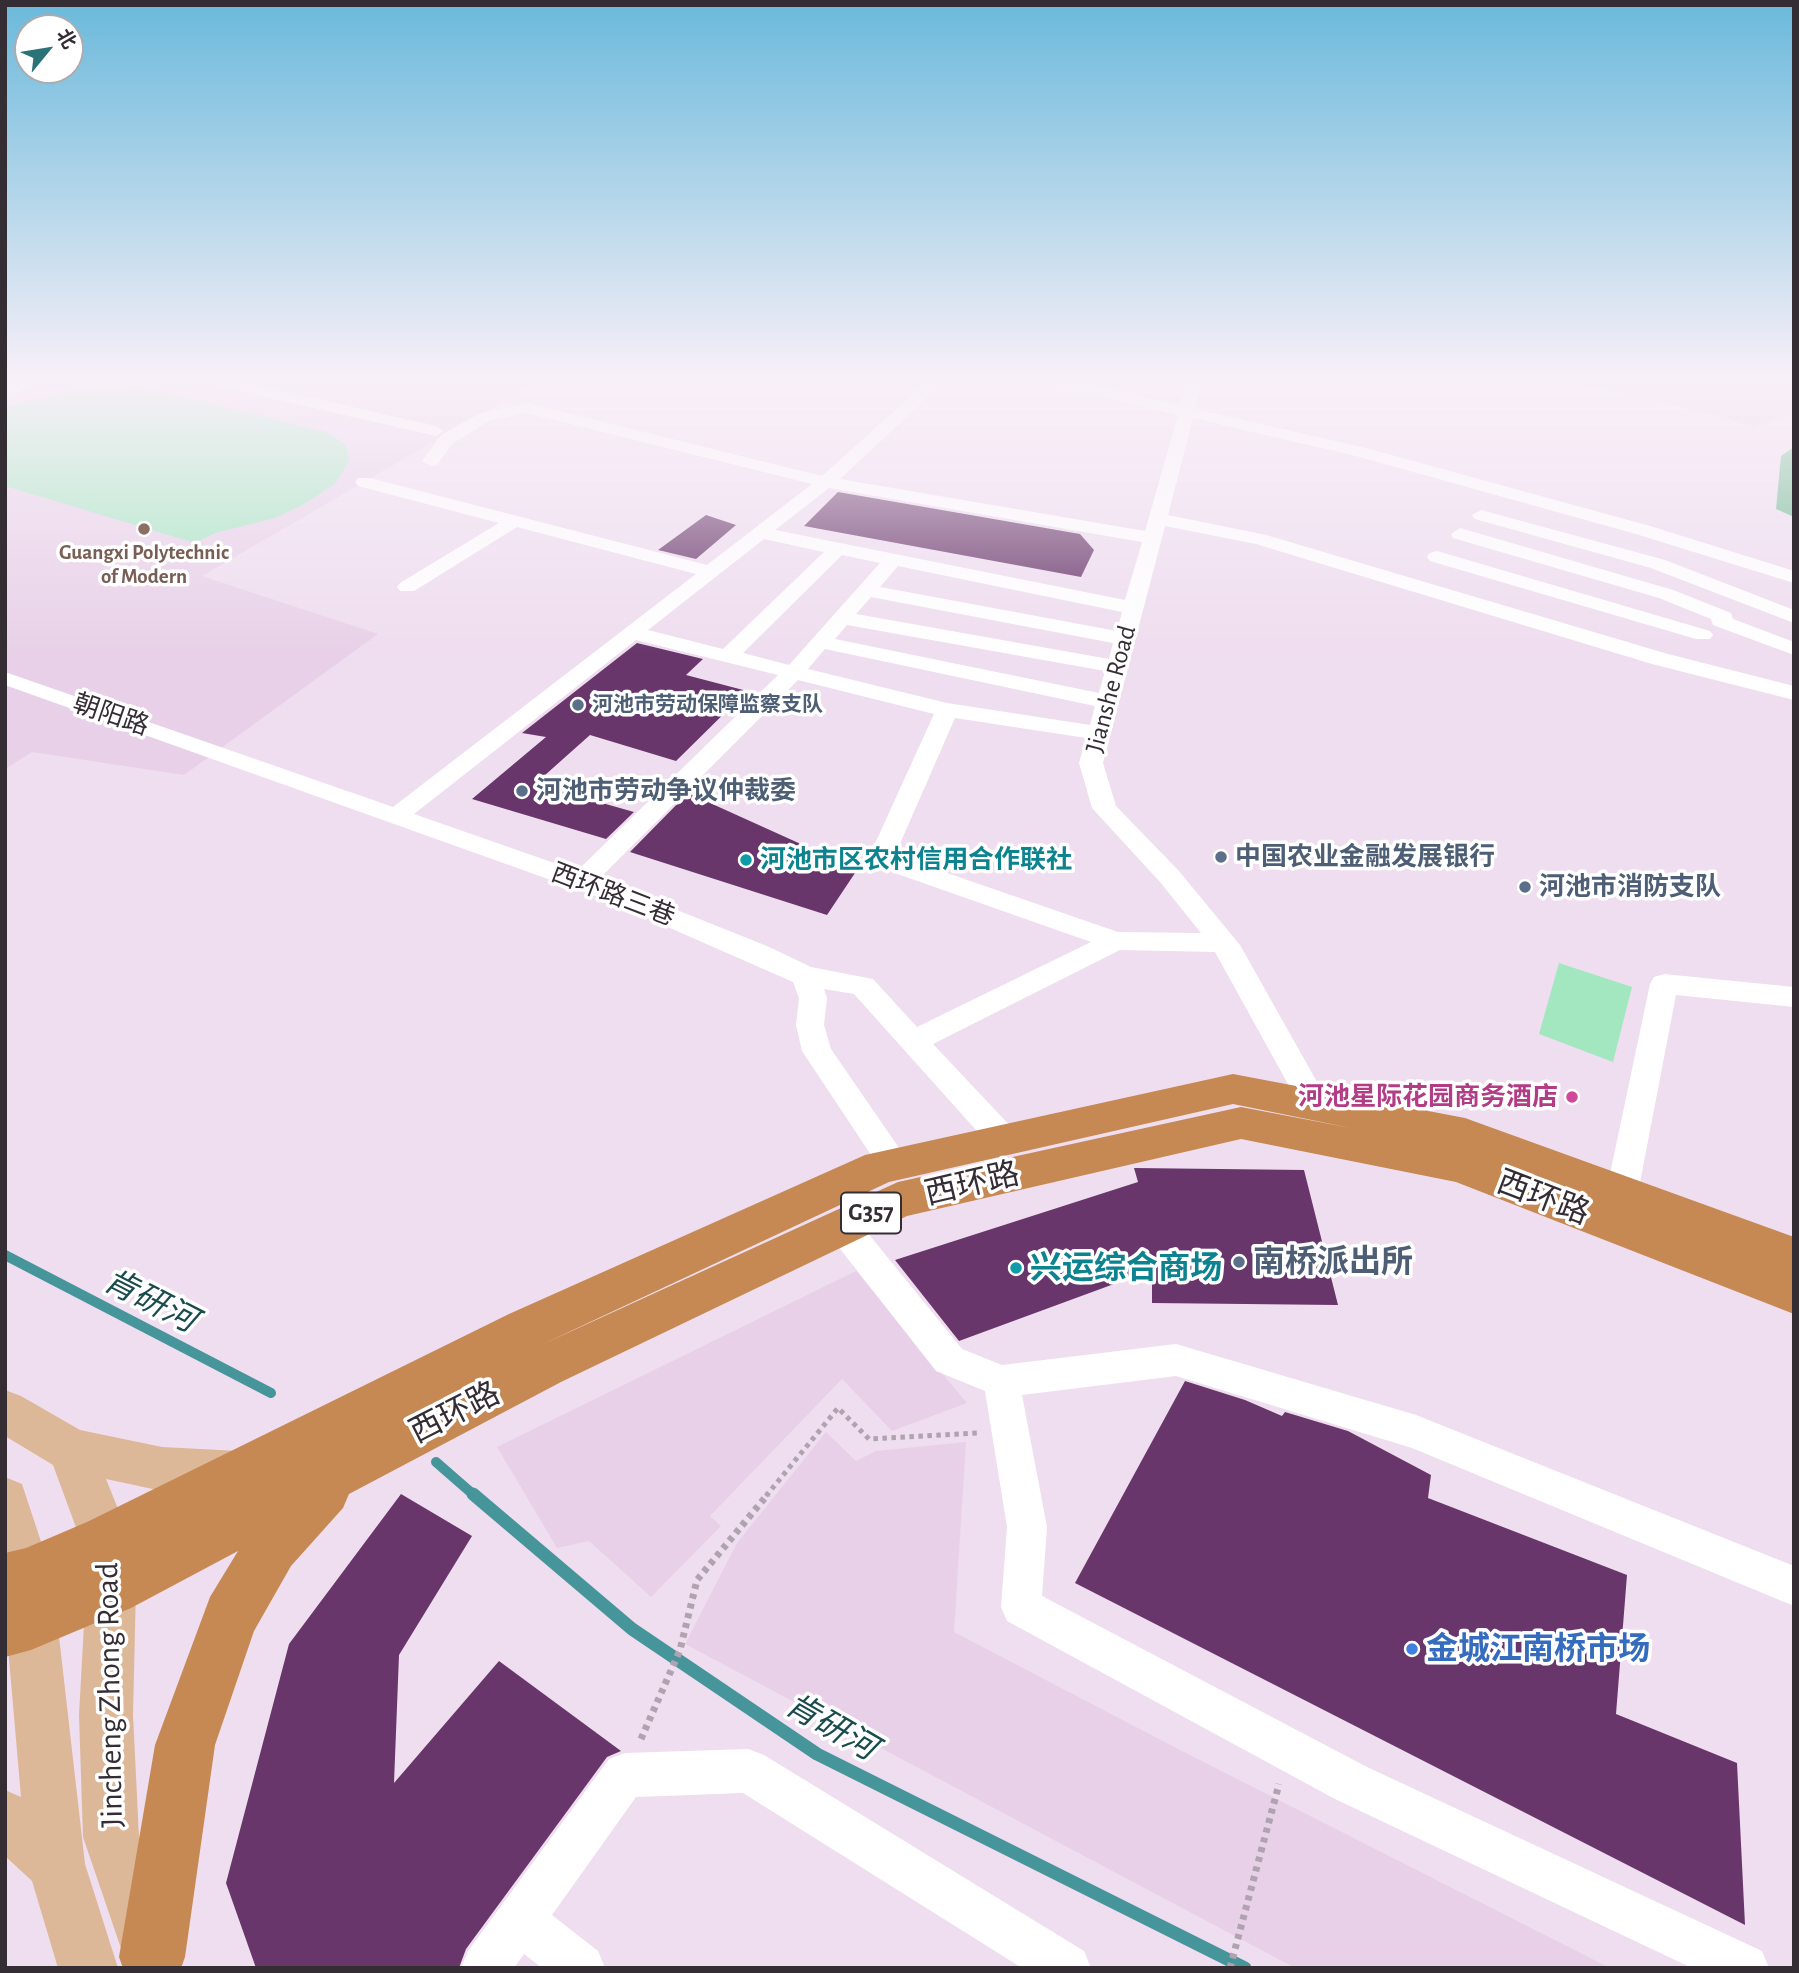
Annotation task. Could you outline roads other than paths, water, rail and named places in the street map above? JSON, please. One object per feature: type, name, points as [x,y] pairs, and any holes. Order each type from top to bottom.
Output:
[{"type":"highway","name":"西环路","points":[[108,1564],[242,1474],[526,1329],[880,1167],[1233,1089],[1465,1134],[1794,1257]]},
{"type":"highway","name":"西环路","points":[[17,1602],[340,1473],[544,1367],[898,1200],[1241,1123],[1461,1166],[1794,1294]]},
{"type":"highway","points":[[154,1962],[185,1745],[230,1617],[272,1547],[340,1473]]},
{"type":"main road","points":[[5,1411],[71,1450],[162,1469],[242,1474]]},
{"type":"main road","points":[[71,1450],[108,1564]]},
{"type":"main road","points":[[5,1500],[17,1602],[56,1864],[88,1968]]},
{"type":"main road","name":"Jincheng Zhong Road","points":[[108,1564],[106,1715],[111,1837],[154,1962]]},
{"type":"main road","points":[[5,1818],[56,1864]]},
{"type":"street","points":[[774,469],[826,482],[1155,528],[1259,539],[1670,662],[1794,693]]},
{"type":"street","points":[[398,815],[840,469]]},
{"type":"street","name":"Jianshe Road","points":[[1171,469],[1091,763],[1104,808],[1169,876],[1223,943],[1315,1105]]},
{"type":"street","points":[[1421,469],[1740,558],[1787,574]]},
{"type":"street","points":[[364,482],[711,572]]},
{"type":"street","points":[[1412,583],[1504,492]]},
{"type":"street","points":[[1480,514],[1658,564],[1794,617]]},
{"type":"street","points":[[407,587],[513,520]]},
{"type":"street","points":[[760,533],[1133,608]]},
{"type":"street","points":[[1460,534],[1666,594],[1794,649]]},
{"type":"street","points":[[729,656],[838,549]]},
{"type":"street","points":[[1437,557],[1703,635]]},
{"type":"street","points":[[581,882],[794,672],[893,560]]},
{"type":"street","points":[[1670,662],[1746,600],[1787,574]]},
{"type":"street","points":[[866,590],[1125,639]]},
{"type":"street","points":[[841,618],[1117,667]]},
{"type":"street","points":[[633,633],[947,709],[1099,733]]},
{"type":"street","points":[[821,642],[1108,702]]},
{"type":"street","name":"朝阳路","points":[[5,678],[216,752]]},
{"type":"street","points":[[947,709],[881,859],[1115,941],[1223,943]]},
{"type":"street","name":"西环路三巷","points":[[216,752],[581,882],[757,953],[805,976],[863,986],[1004,1140]]},
{"type":"street","points":[[914,1041],[1115,941]]},
{"type":"street","points":[[805,976],[813,998],[810,1025],[817,1051],[894,1164]]},
{"type":"street","points":[[1622,1193],[1664,984],[1794,997]]},
{"type":"street","points":[[842,1226],[949,1360],[1001,1381],[1176,1360],[1416,1432],[1794,1586]]},
{"type":"street","points":[[1001,1381],[1027,1527],[1021,1607],[1351,1783],[1745,1968]]},
{"type":"street","points":[[485,1968],[625,1775],[748,1771],[1067,1968]]},
{"type":"street","points":[[519,1920],[581,1968]]},
{"type":"waterway","name":"肯研河","points":[[5,1255],[271,1393]]},
{"type":"waterway","name":"肯研河","points":[[436,1462],[475,1496]]},
{"type":"waterway","name":"肯研河","points":[[473,1494],[632,1629],[817,1754],[1245,1968]]},
{"type":"place","name":"Guangxi Polytechnic of Modern","points":[[144,529]]},
{"type":"place","name":"河池市劳动保障监察支队","points":[[578,705]]},
{"type":"place","name":"河池市劳动争议仲裁委","points":[[522,791]]},
{"type":"place","name":"中国农业金融发展银行","points":[[1221,857]]},
{"type":"place","name":"河池市区农村信用合作联社","points":[[746,860]]},
{"type":"place","name":"河池市消防支队","points":[[1525,887]]},
{"type":"place","name":"河池星际花园商务酒店","points":[[1572,1097]]},
{"type":"place","name":"南桥派出所","points":[[1239,1262]]},
{"type":"place","name":"兴运综合商场","points":[[1016,1268]]},
{"type":"place","name":"金城江南桥市场","points":[[1412,1649]]}]
